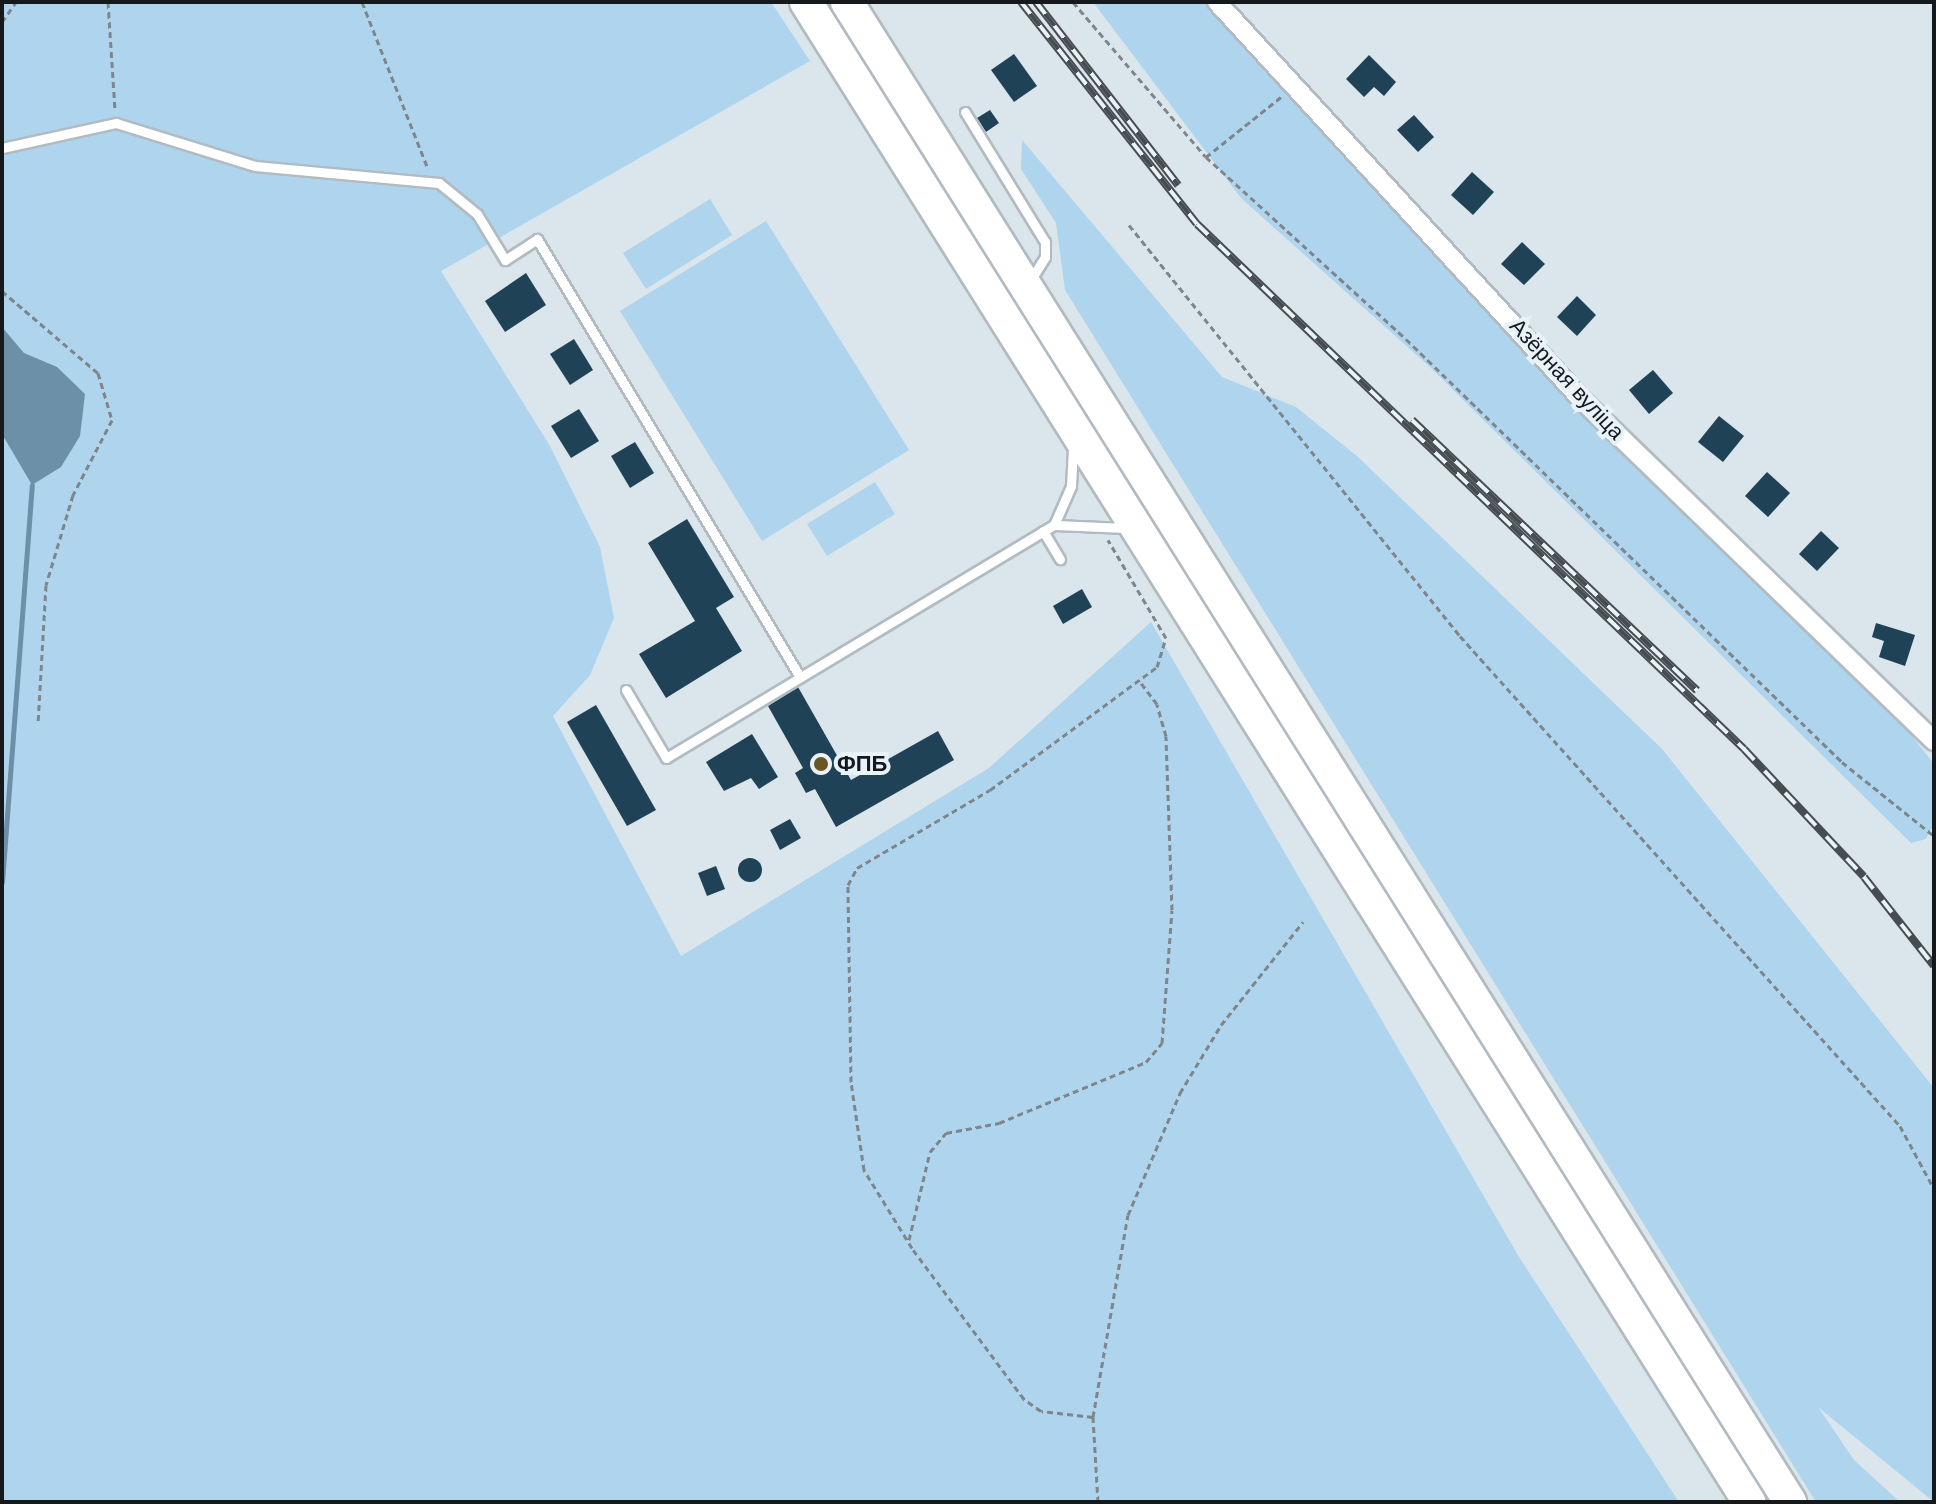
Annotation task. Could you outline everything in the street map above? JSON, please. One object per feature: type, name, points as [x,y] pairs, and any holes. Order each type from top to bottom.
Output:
[{"type":"highway","points":[[806,2],[1072,434],[1749,1502]]},
{"type":"highway","points":[[847,2],[1024,289],[1790,1502]]},
{"type":"street","name":"Азёрная вуліца","points":[[1217,2],[1582,400],[1934,741]]},
{"type":"lane","points":[[965,112],[1045,242],[1045,257],[1024,289]]},
{"type":"lane","points":[[2,148],[116,123],[282,171],[439,183],[477,214],[505,260],[537,239],[800,677]]},
{"type":"lane","points":[[1054,525],[1071,486],[1072,434]]},
{"type":"lane","points":[[626,690],[666,758],[1054,525],[1098,523],[1133,529]]},
{"type":"lane","points":[[1043,531],[1060,559]]},
{"type":"path","points":[[2,22],[16,2]]},
{"type":"path","points":[[108,2],[116,123]]},
{"type":"path","points":[[362,2],[439,183]]},
{"type":"path","points":[[1073,2],[1206,157],[1406,339],[1842,762],[1934,836]]},
{"type":"path","points":[[1206,157],[1292,87]]},
{"type":"path","points":[[1129,225],[1460,636],[1900,1126],[1934,1189]]},
{"type":"path","points":[[2,291],[98,373],[112,420],[73,495],[46,585],[38,722]]},
{"type":"path","points":[[1093,1417],[1041,1411],[1024,1399],[908,1243],[864,1170],[847,1015],[853,951],[848,885],[857,868],[990,790],[1157,667],[1166,638],[1098,523]]},
{"type":"path","points":[[908,1243],[930,1152],[946,1133],[999,1123],[1146,1062],[1162,1043],[1172,910],[1166,736],[1157,704],[1139,680]]},
{"type":"path","points":[[1098,1502],[1093,1417],[1128,1215],[1154,1152],[1221,1025],[1303,922]]},
{"type":"shaded area","points":[[2,2],[771,2],[810,61],[441,271],[550,446],[600,547],[614,618],[590,675],[553,716],[681,956],[989,768],[1151,622],[1519,1257],[1679,1502],[2,1502]]},
{"type":"shaded area","points":[[1093,2],[1217,2],[1582,400],[1835,639],[1934,764],[1934,824],[1926,839],[1911,843],[1430,367],[1241,198]]},
{"type":"shaded area","points":[[1022,140],[1222,377],[1296,407],[1358,457],[1662,749],[1934,1088],[1934,1502],[1818,1407],[1854,1460],[1900,1502],[1816,1502],[1065,290],[1056,223],[1021,169]]},
{"type":"shaded area","points":[[710,199],[732,235],[646,289],[623,253]]},
{"type":"shaded area","points":[[766,221],[909,450],[762,541],[620,311]]},
{"type":"shaded area","points":[[2,327],[24,353],[57,367],[85,394],[80,436],[61,467],[32,485],[2,434]]},
{"type":"shaded area","points":[[875,482],[895,514],[827,556],[807,524]]},
{"type":"building","points":[[1014,54],[1037,86],[1014,102],[991,70]]},
{"type":"building","points":[[1369,55],[1396,82],[1384,96],[1374,87],[1364,97],[1346,79]]},
{"type":"building","points":[[990,110],[999,123],[986,132],[977,118]]},
{"type":"building","points":[[1414,115],[1434,137],[1418,152],[1397,130]]},
{"type":"building","points":[[1472,172],[1494,192],[1473,215],[1451,195]]},
{"type":"building","points":[[1522,242],[1545,264],[1524,285],[1501,264]]},
{"type":"building","points":[[526,273],[546,305],[505,332],[485,301]]},
{"type":"building","points":[[1577,296],[1596,315],[1577,336],[1557,317]]},
{"type":"building","points":[[574,339],[593,370],[570,385],[550,354]]},
{"type":"building","points":[[1653,370],[1673,393],[1649,414],[1629,390]]},
{"type":"building","points":[[579,409],[599,441],[571,458],[551,426]]},
{"type":"building","points":[[1719,416],[1744,436],[1723,462],[1698,442]]},
{"type":"building","points":[[635,442],[654,473],[630,488],[611,456]]},
{"type":"building","points":[[1767,472],[1790,493],[1768,517],[1745,496]]},
{"type":"building","points":[[687,519],[734,597],[716,608],[742,651],[666,698],[639,654],[695,621],[648,543]]},
{"type":"building","points":[[1821,531],[1839,548],[1817,571],[1799,554]]},
{"type":"building","points":[[1082,589],[1092,607],[1063,624],[1053,606]]},
{"type":"building","points":[[1876,623],[1915,635],[1905,666],[1879,657],[1884,641],[1872,637]]},
{"type":"building","points":[[798,687],[851,780],[938,731],[954,760],[836,827],[815,789],[806,793],[795,773],[803,768],[768,706]]},
{"type":"building","points":[[596,705],[656,810],[627,826],[567,722]]},
{"type":"building","points":[[752,734],[778,777],[759,789],[751,778],[724,791],[706,762]]},
{"type":"building","points":[[790,819],[801,838],[780,850],[770,830]]},
{"type":"building","points":[[750,858],[759,861],[762,870],[759,879],[750,882],[741,879],[738,870],[741,861]]},
{"type":"building","points":[[716,866],[725,889],[707,896],[698,873]]},
{"type":"waterway","points":[[2,882],[32,485]]},
{"type":"railway","points":[[1021,2],[1197,224],[1744,749],[1864,877],[1934,966]]},
{"type":"railway","points":[[1036,2],[1178,185]]},
{"type":"railway","points":[[1412,420],[1697,690]]},
{"type":"place","name":"ФПБ","points":[[821,764]]}]
